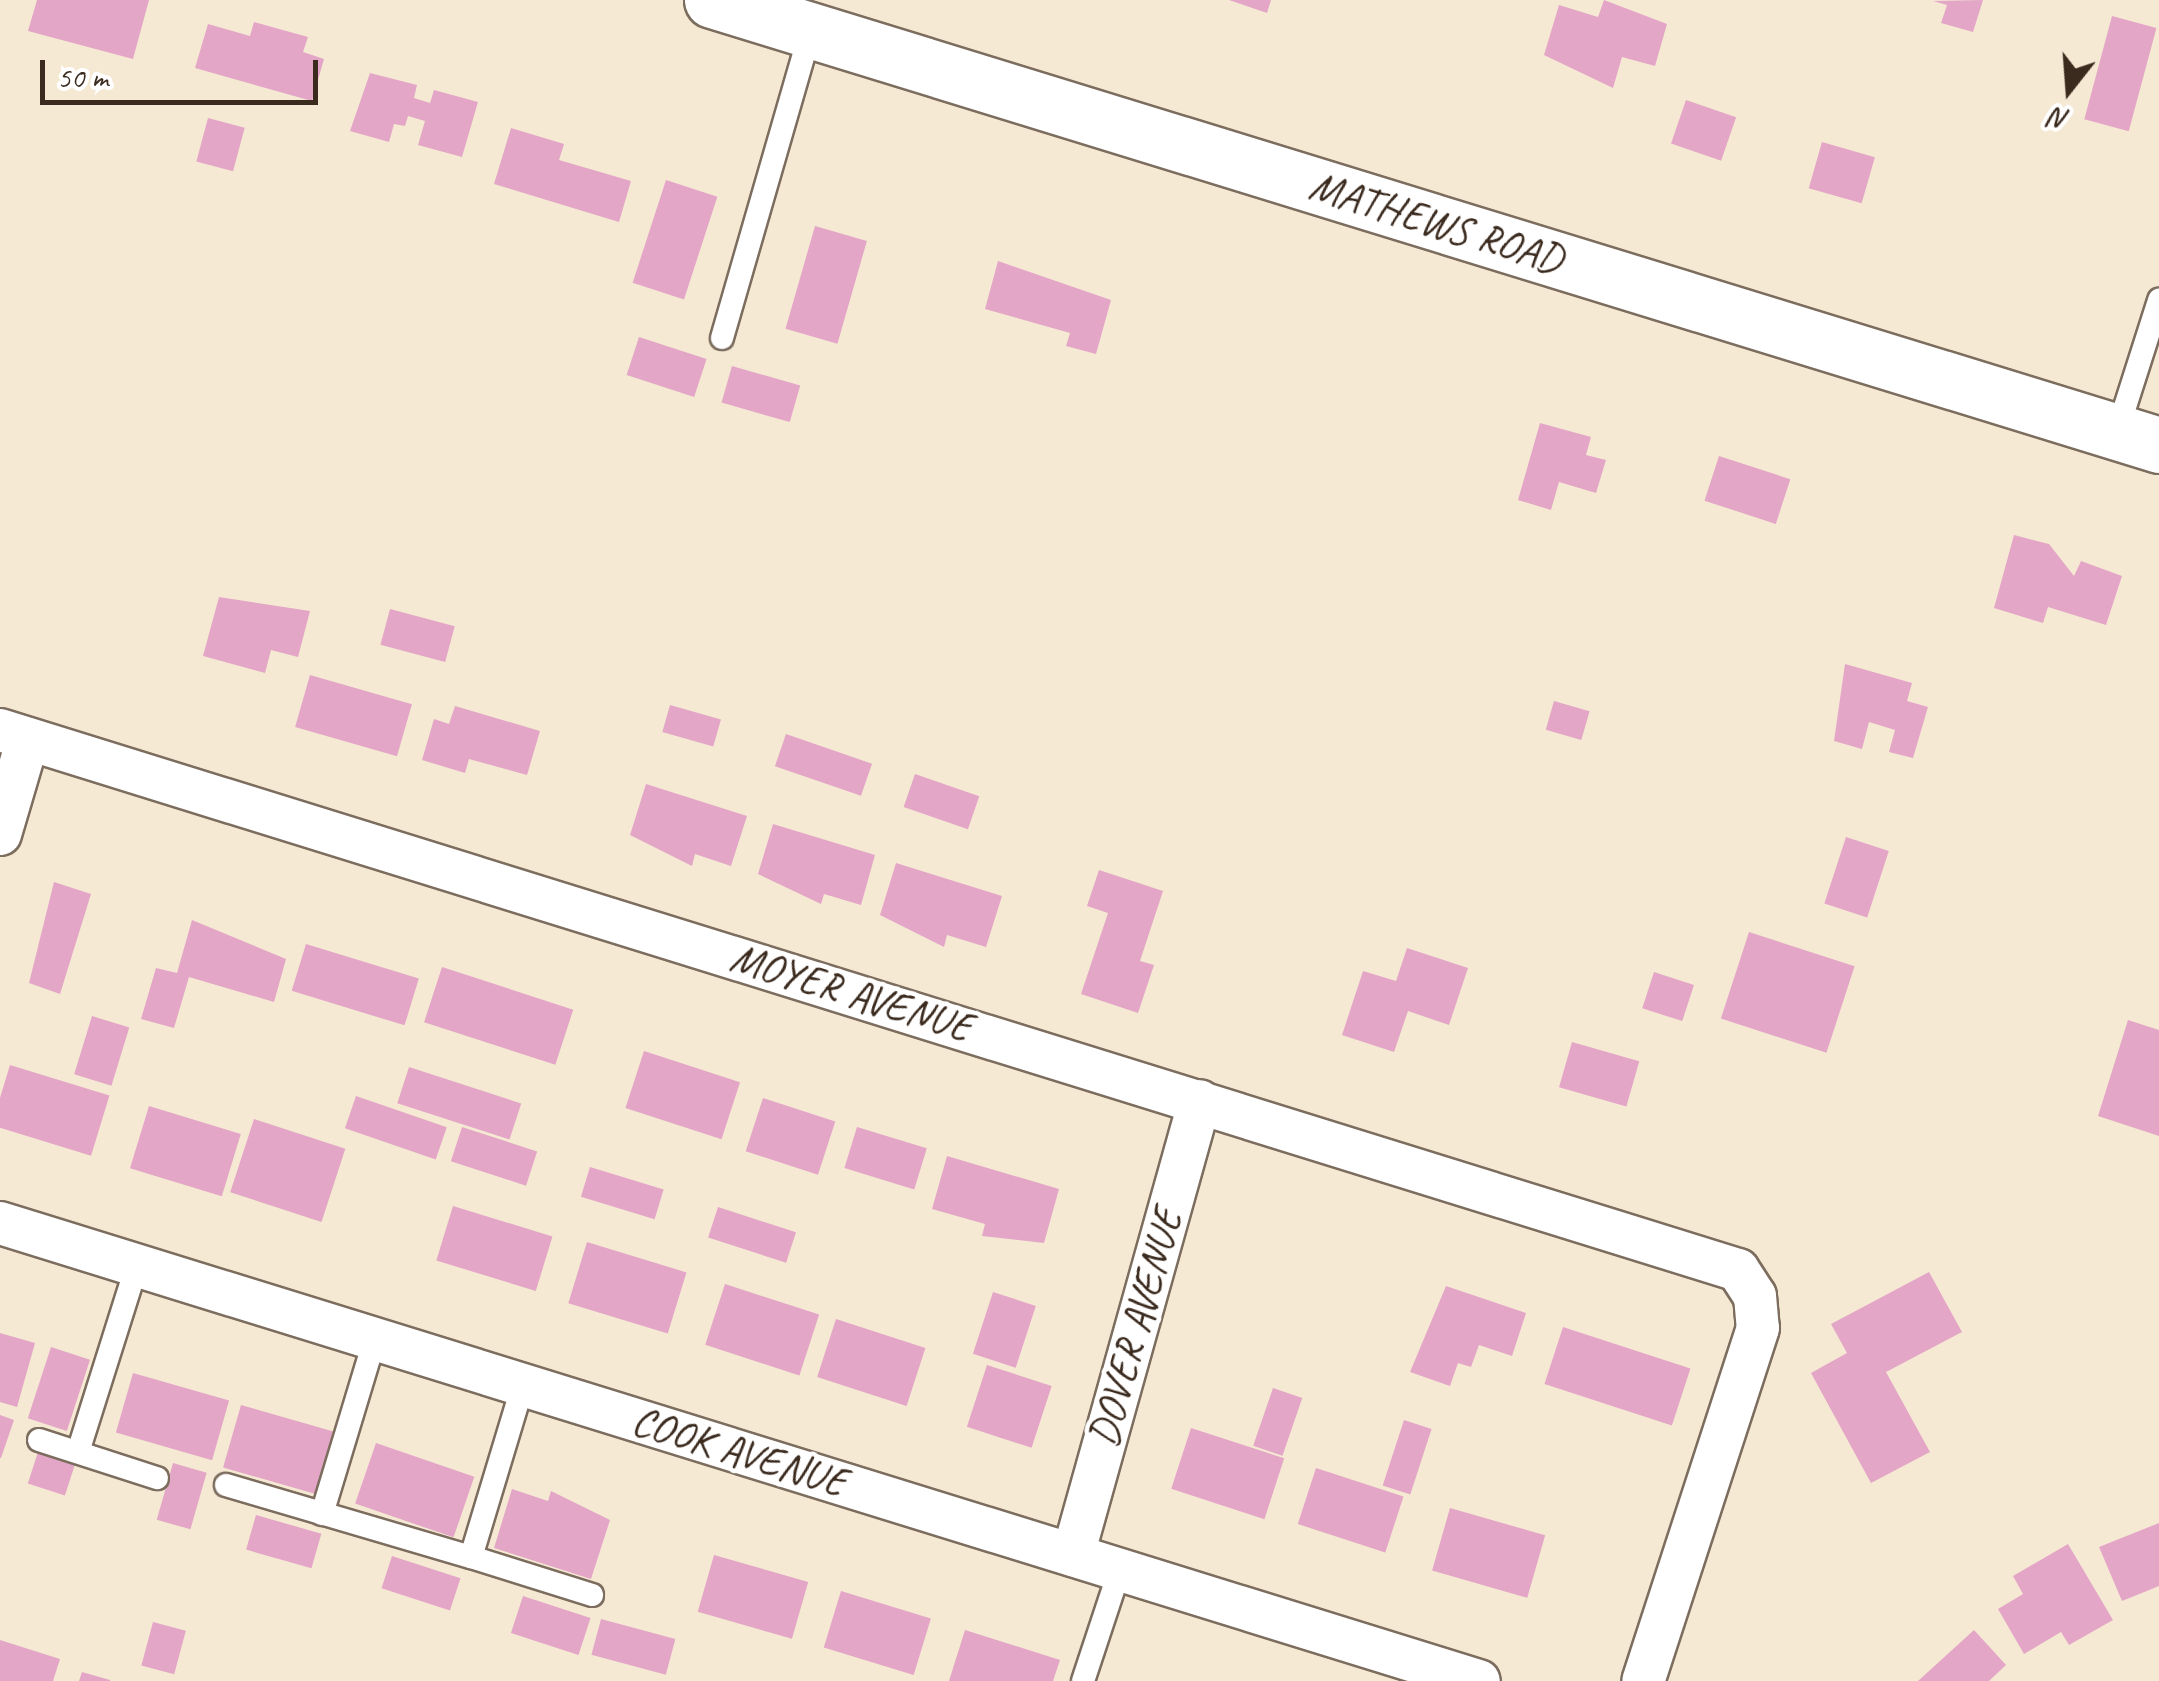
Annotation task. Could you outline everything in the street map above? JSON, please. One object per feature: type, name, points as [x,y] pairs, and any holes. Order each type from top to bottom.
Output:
[{"type":"street","name":"MATHEWS ROAD","points":[[712,0],[2138,439]]},
{"type":"street","points":[[0,834],[14,734]]},
{"type":"street","name":"MOYER AVENUE","points":[[14,734],[1738,1270],[1755,1296],[1758,1328],[1644,1681]]},
{"type":"street","name":"DOVER AVENUE","points":[[1073,1555],[1200,1102]]},
{"type":"street","name":"COOK AVENUE","points":[[0,1222],[1479,1681]]},
{"type":"lane","points":[[722,338],[811,30]]},
{"type":"lane","points":[[2138,439],[2159,300]]},
{"type":"lane","points":[[78,1452],[137,1265]]},
{"type":"lane","points":[[322,1514],[375,1339]]},
{"type":"lane","points":[[471,1557],[523,1385]]},
{"type":"lane","points":[[40,1440],[157,1478]]},
{"type":"lane","points":[[226,1485],[592,1595]]},
{"type":"lane","points":[[1083,1681],[1120,1569]]},
{"type":"building","points":[[37,0],[149,0],[133,59],[28,31]]},
{"type":"building","points":[[1229,0],[1271,0],[1267,13]]},
{"type":"building","points":[[1604,0],[1667,24],[1655,66],[1622,57],[1613,88],[1544,55],[1559,5],[1598,17]]},
{"type":"building","points":[[1983,0],[1973,32],[1941,23],[1947,5],[1933,1]]},
{"type":"building","points":[[2112,16],[2156,28],[2129,131],[2084,119]]},
{"type":"building","points":[[254,22],[308,37],[303,52],[324,59],[312,101],[195,68],[208,24],[250,36]]},
{"type":"building","points":[[370,73],[417,85],[414,98],[430,103],[434,90],[478,102],[462,157],[418,145],[425,121],[408,116],[405,126],[394,124],[389,142],[350,131]]},
{"type":"building","points":[[1686,100],[1736,117],[1721,161],[1671,143]]},
{"type":"building","points":[[208,118],[245,128],[233,171],[196,161]]},
{"type":"building","points":[[511,128],[564,144],[559,160],[631,181],[619,222],[494,184]]},
{"type":"building","points":[[1822,142],[1875,157],[1862,203],[1809,188]]},
{"type":"building","points":[[666,180],[717,197],[684,299],[633,283]]},
{"type":"building","points":[[815,226],[867,241],[837,344],[786,329]]},
{"type":"building","points":[[998,261],[1111,300],[1096,354],[1066,346],[1070,333],[985,309]]},
{"type":"building","points":[[639,337],[707,359],[694,397],[627,375]]},
{"type":"building","points":[[732,366],[800,386],[790,422],[722,403]]},
{"type":"building","points":[[1540,423],[1591,437],[1586,455],[1606,460],[1596,493],[1559,482],[1551,510],[1518,500]]},
{"type":"building","points":[[1719,456],[1790,479],[1776,524],[1704,501]]},
{"type":"building","points":[[2014,535],[2049,544],[2074,576],[2081,561],[2122,576],[2106,625],[2048,607],[2043,623],[1994,608]]},
{"type":"building","points":[[219,597],[310,611],[298,657],[271,650],[265,673],[203,656]]},
{"type":"building","points":[[390,609],[455,626],[445,662],[380,645]]},
{"type":"building","points":[[1845,664],[1912,683],[1907,701],[1928,707],[1913,758],[1889,752],[1895,730],[1869,722],[1862,749],[1834,741]]},
{"type":"building","points":[[310,675],[412,704],[397,756],[295,727]]},
{"type":"building","points":[[1554,701],[1590,711],[1581,740],[1546,730]]},
{"type":"building","points":[[670,705],[721,720],[713,747],[662,732]]},
{"type":"building","points":[[455,706],[540,731],[527,775],[469,759],[465,773],[422,760],[434,719],[449,724]]},
{"type":"building","points":[[786,734],[872,764],[861,796],[775,766]]},
{"type":"building","points":[[915,774],[979,796],[968,829],[904,807]]},
{"type":"building","points":[[646,784],[747,816],[731,866],[695,854],[692,866],[630,835]]},
{"type":"building","points":[[773,824],[875,855],[861,905],[824,894],[821,904],[758,874]]},
{"type":"building","points":[[1846,837],[1889,851],[1867,917],[1824,904]]},
{"type":"building","points":[[896,863],[1002,896],[986,947],[947,935],[944,947],[880,915]]},
{"type":"building","points":[[1099,870],[1163,891],[1140,961],[1154,965],[1138,1013],[1081,994],[1108,913],[1087,906]]},
{"type":"building","points":[[54,882],[91,894],[60,994],[29,983]]},
{"type":"building","points":[[192,920],[286,959],[274,1002],[189,977],[174,1028],[141,1019],[156,968],[177,973]]},
{"type":"building","points":[[1749,932],[1855,966],[1826,1053],[1721,1019]]},
{"type":"building","points":[[306,944],[419,978],[405,1025],[292,991]]},
{"type":"building","points":[[1407,948],[1468,968],[1449,1025],[1408,1011],[1394,1052],[1342,1035],[1363,971],[1396,981]]},
{"type":"building","points":[[442,967],[573,1010],[555,1065],[424,1022]]},
{"type":"building","points":[[1654,972],[1694,985],[1682,1021],[1642,1008]]},
{"type":"building","points":[[92,1016],[129,1027],[111,1086],[74,1074]]},
{"type":"building","points":[[2128,1020],[2159,1030],[2159,1136],[2098,1116]]},
{"type":"building","points":[[1572,1042],[1639,1061],[1626,1106],[1559,1087]]},
{"type":"building","points":[[644,1051],[740,1082],[722,1139],[625,1108]]},
{"type":"building","points":[[10,1065],[109,1095],[91,1156],[0,1128],[0,1098]]},
{"type":"building","points":[[409,1067],[521,1103],[509,1140],[397,1103]]},
{"type":"building","points":[[356,1096],[447,1127],[436,1159],[345,1128]]},
{"type":"building","points":[[763,1098],[835,1121],[818,1175],[746,1151]]},
{"type":"building","points":[[149,1106],[241,1134],[222,1196],[130,1168]]},
{"type":"building","points":[[254,1119],[345,1149],[322,1222],[230,1192]]},
{"type":"building","points":[[462,1127],[537,1151],[526,1186],[451,1161]]},
{"type":"building","points":[[857,1127],[927,1148],[914,1189],[844,1168]]},
{"type":"building","points":[[947,1156],[1059,1189],[1044,1243],[982,1236],[985,1224],[932,1209]]},
{"type":"building","points":[[590,1167],[664,1190],[655,1219],[581,1197]]},
{"type":"building","points":[[453,1206],[552,1236],[536,1291],[436,1261]]},
{"type":"building","points":[[718,1207],[796,1232],[786,1263],[708,1237]]},
{"type":"building","points":[[587,1242],[686,1272],[668,1334],[568,1303]]},
{"type":"building","points":[[1929,1272],[1962,1332],[1886,1372],[1930,1452],[1871,1483],[1811,1373],[1847,1353],[1831,1324]]},
{"type":"building","points":[[725,1284],[819,1315],[799,1375],[705,1345]]},
{"type":"building","points":[[1446,1286],[1526,1313],[1512,1356],[1479,1345],[1471,1367],[1458,1363],[1450,1386],[1410,1372]]},
{"type":"building","points":[[993,1292],[1036,1306],[1016,1368],[973,1354]]},
{"type":"building","points":[[836,1319],[925,1348],[907,1406],[817,1377]]},
{"type":"building","points":[[1563,1327],[1690,1368],[1672,1425],[1544,1384]]},
{"type":"building","points":[[0,1333],[35,1343],[17,1407],[0,1402]]},
{"type":"building","points":[[51,1347],[90,1360],[67,1431],[28,1418]]},
{"type":"building","points":[[987,1365],[1052,1386],[1032,1448],[967,1427]]},
{"type":"building","points":[[133,1373],[229,1401],[212,1460],[116,1433]]},
{"type":"building","points":[[1273,1388],[1302,1398],[1282,1456],[1253,1446]]},
{"type":"building","points":[[241,1405],[335,1432],[317,1494],[223,1467]]},
{"type":"building","points":[[0,1415],[14,1420],[1,1458],[0,1458]]},
{"type":"building","points":[[1404,1420],[1432,1429],[1410,1495],[1383,1486]]},
{"type":"building","points":[[1191,1428],[1284,1458],[1264,1519],[1171,1489]]},
{"type":"building","points":[[376,1443],[474,1477],[453,1537],[355,1504]]},
{"type":"building","points":[[38,1452],[75,1464],[65,1495],[28,1483]]},
{"type":"building","points":[[173,1463],[207,1473],[190,1529],[157,1520]]},
{"type":"building","points":[[1316,1468],[1403,1496],[1385,1553],[1298,1524]]},
{"type":"building","points":[[512,1489],[548,1501],[551,1491],[610,1520],[591,1579],[494,1548]]},
{"type":"building","points":[[1450,1508],[1545,1535],[1527,1598],[1432,1570]]},
{"type":"building","points":[[256,1515],[321,1534],[311,1568],[246,1550]]},
{"type":"building","points":[[2159,1523],[2159,1586],[2122,1601],[2099,1547]]},
{"type":"building","points":[[2068,1544],[2113,1620],[2069,1645],[2061,1632],[2024,1654],[1998,1609],[2023,1594],[2013,1576]]},
{"type":"building","points":[[714,1555],[808,1582],[792,1639],[698,1612]]},
{"type":"building","points":[[392,1556],[460,1578],[450,1611],[381,1588]]},
{"type":"building","points":[[841,1591],[931,1618],[914,1675],[824,1647]]},
{"type":"building","points":[[523,1596],[591,1618],[578,1655],[511,1633]]},
{"type":"building","points":[[601,1619],[675,1639],[666,1675],[591,1655]]},
{"type":"building","points":[[153,1622],[186,1631],[174,1674],[141,1665]]},
{"type":"building","points":[[965,1630],[1060,1660],[1053,1681],[949,1681]]},
{"type":"building","points":[[1974,1630],[2006,1665],[1989,1681],[1918,1681]]},
{"type":"building","points":[[0,1640],[60,1659],[53,1681],[0,1681]]},
{"type":"building","points":[[82,1672],[110,1680],[110,1681],[79,1681]]}]
